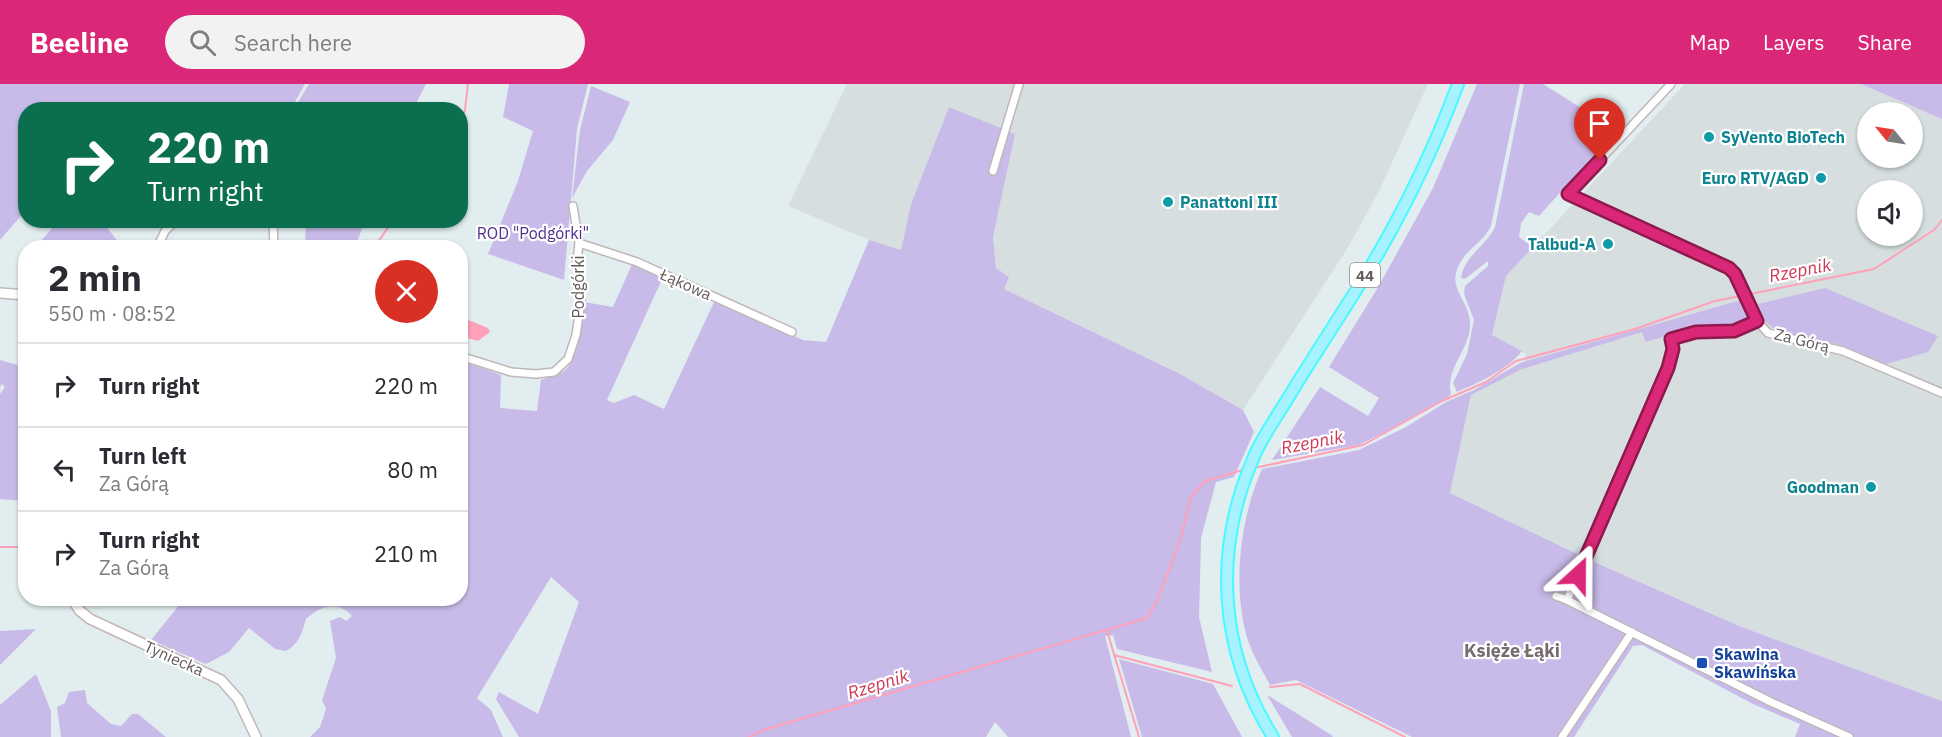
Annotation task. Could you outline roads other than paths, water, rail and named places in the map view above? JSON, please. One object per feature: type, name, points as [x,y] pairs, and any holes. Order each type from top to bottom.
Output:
[{"type":"main road","name":"44","points":[[1273,737],[1244,677],[1234,646],[1227,607],[1229,538],[1245,480],[1254,457],[1397,219],[1430,152],[1458,84]]},
{"type":"street","points":[[993,171],[1004,126],[1019,84]]},
{"type":"street","name":"Za Górą","points":[[1671,84],[1568,194],[1722,263],[1735,274],[1761,327],[1777,337],[1843,351],[1942,393]]},
{"type":"street","name":"Podgórki","points":[[468,359],[511,372],[536,374],[559,369],[571,353],[581,301],[577,261],[579,243],[573,206]]},
{"type":"street","name":"Łąkowa","points":[[579,243],[637,262],[792,332]]},
{"type":"street","points":[[0,293],[18,294]]},
{"type":"street","points":[[1567,600],[1668,368],[1673,349],[1671,339],[1696,332],[1734,331],[1757,321]]},
{"type":"street","points":[[1557,596],[1771,702],[1849,737]]},
{"type":"street","name":"Tyniecka","points":[[77,606],[90,619],[221,680],[234,692],[256,737]]},
{"type":"street","points":[[1562,737],[1632,632]]},
{"type":"waterway","points":[[466,102],[468,84]]},
{"type":"waterway","name":"Rzepnik","points":[[1254,468],[1363,445],[1442,401],[1486,382],[1516,361],[1635,329],[1715,301],[1874,269],[1934,230],[1942,220]]},
{"type":"waterway","points":[[379,240],[388,228]]},
{"type":"waterway","name":"Rzepnik","points":[[749,737],[763,730],[1147,618],[1157,601],[1181,538],[1190,498],[1205,481],[1246,469]]},
{"type":"waterway","points":[[0,547],[18,547]]},
{"type":"waterway","points":[[1107,631],[1139,737]]},
{"type":"waterway","points":[[1114,655],[1232,686]]},
{"type":"waterway","points":[[1270,687],[1300,684],[1405,737]]},
{"type":"place","name":"SyVento BioTech","points":[[1709,137]]},
{"type":"place","name":"Euro RTV/AGD","points":[[1821,178]]},
{"type":"place","name":"Panattoni III","points":[[1168,202]]},
{"type":"place","name":"Talbud-A","points":[[1608,244]]},
{"type":"place","name":"Goodman","points":[[1871,487]]},
{"type":"place","name":"Skawina Skawińska","points":[[1702,663]]},
{"type":"district","name":"Księże Łąki","points":[[1512,650]]},
{"type":"park label","name":"ROD \"Podgórki\"","points":[[533,233]]}]
